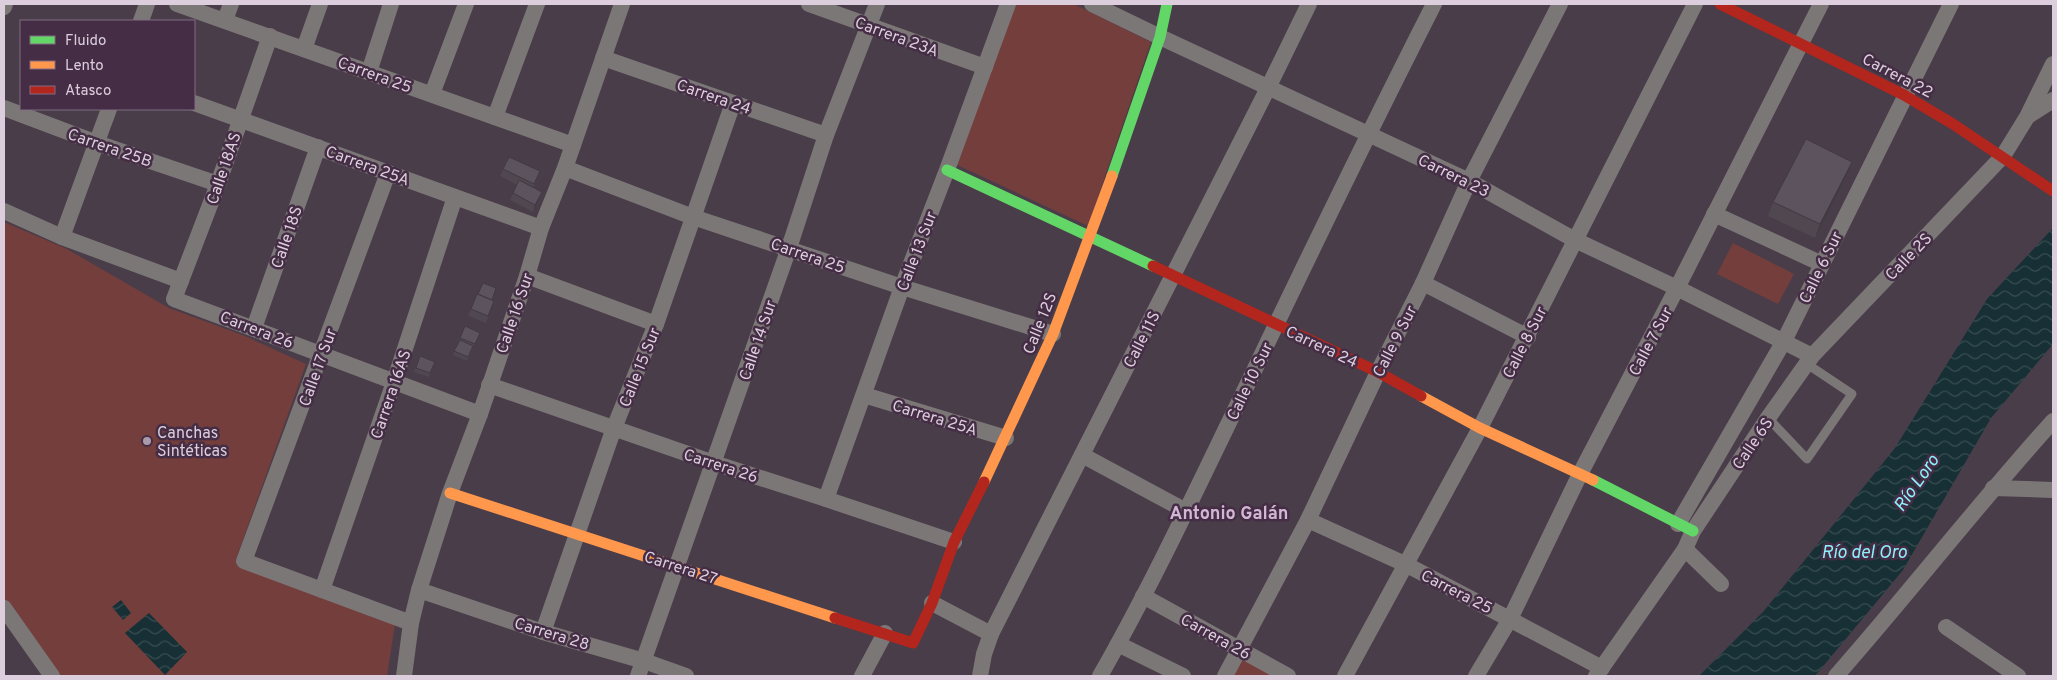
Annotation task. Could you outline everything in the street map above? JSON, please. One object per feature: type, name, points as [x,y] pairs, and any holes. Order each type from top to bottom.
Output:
[{"type":"street","points":[[141,20],[147,4]]},
{"type":"street","name":"Carrera 25","points":[[177,4],[573,145]]},
{"type":"street","points":[[225,20],[231,4]]},
{"type":"street","points":[[304,48],[320,4]]},
{"type":"street","points":[[369,72],[390,4]]},
{"type":"street","points":[[432,94],[466,4]]},
{"type":"street","points":[[495,117],[537,4]]},
{"type":"street","name":"Calle 16 Sur","points":[[404,676],[411,623],[419,590],[450,493],[480,414],[527,276],[541,228],[565,168],[622,4]]},
{"type":"street","name":"Carrera 23A","points":[[810,4],[985,67]]},
{"type":"street","name":"Calle 14 Sur","points":[[641,668],[789,248],[826,135],[877,4]]},
{"type":"street","name":"Calle 13 Sur","points":[[826,499],[902,287],[1008,4]]},
{"type":"street","name":"Carrera 23","points":[[1092,4],[1469,181],[1575,240],[1784,341],[1810,360]]},
{"type":"street","name":"Calle 12S","points":[[913,643],[932,603],[954,542],[1006,438],[1053,334],[1091,236],[1160,37],[1167,4]]},
{"type":"street","name":"Calle 11S","points":[[980,676],[984,654],[991,634],[1309,4]]},
{"type":"street","name":"Calle 10 Sur","points":[[1100,676],[1144,596],[1368,134],[1434,4]]},
{"type":"street","name":"Calle 9 Sur","points":[[1225,676],[1308,520],[1378,372],[1423,283],[1469,181],[1560,4]]},
{"type":"street","name":"Calle 8 Sur","points":[[1345,676],[1407,565],[1528,337],[1695,4]]},
{"type":"street","name":"Carrera 22","points":[[1720,4],[1904,95],[2003,156],[2053,190]]},
{"type":"street","name":"Calle 7 Sur","points":[[1476,676],[1510,619],[1580,474],[1821,4]]},
{"type":"street","name":"Calle 6 Sur","points":[[1599,672],[1685,548],[1686,527],[1784,341],[1904,95],[1951,4]]},
{"type":"street","name":"Calle 18AS","points":[[174,299],[218,184],[270,36]]},
{"type":"street","name":"Carrera 24","points":[[602,58],[826,135]]},
{"type":"street","name":"Calle 2S","points":[[1810,360],[2003,156],[2027,116],[2053,64]]},
{"type":"street","points":[[2027,116],[2053,100]]},
{"type":"street","name":"Calle 15 Sur","points":[[543,632],[576,533],[614,428],[656,324],[734,103]]},
{"type":"street","name":"Carrera 25A","points":[[195,104],[541,228]]},
{"type":"street","name":"Carrera 25B","points":[[4,108],[97,143],[218,184]]},
{"type":"street","points":[[62,237],[109,110]]},
{"type":"street","name":"Calle 18S","points":[[254,328],[318,147]]},
{"type":"street","name":"Carrera 25","points":[[565,168],[693,217],[902,287],[1053,334]]},
{"type":"street","name":"Carrera 24","points":[[947,170],[1378,372],[1480,428],[1580,474],[1686,527]]},
{"type":"street","name":"Calle 17 Sur","points":[[322,590],[244,561],[388,173]]},
{"type":"street","name":"Carrera 16AS","points":[[322,590],[394,382],[455,197]]},
{"type":"street","points":[[4,211],[62,237],[181,281]]},
{"type":"street","points":[[1714,214],[1822,264]]},
{"type":"street","points":[[527,276],[656,324]]},
{"type":"street","points":[[1423,283],[1528,337]]},
{"type":"street","name":"Carrera 26","points":[[174,299],[480,414]]},
{"type":"street","name":"Calle 6S","points":[[1686,527],[1810,360]]},
{"type":"street","name":"Carrera 26","points":[[489,385],[714,463],[954,542]]},
{"type":"street","name":"Carrera 25A","points":[[864,395],[1006,438]]},
{"type":"street","points":[[1836,676],[1993,488],[2053,421]]},
{"type":"street","points":[[1082,455],[1186,511]]},
{"type":"street","points":[[1993,488],[2053,490]]},
{"type":"street","name":"Carrera 27","points":[[450,493],[913,643]]},
{"type":"street","name":"Carrera 25","points":[[1308,520],[1407,565],[1510,619],[1599,672]]},
{"type":"street","points":[[1685,548],[1721,584]]},
{"type":"street","points":[[322,590],[411,623]]},
{"type":"street","name":"Carrera 28","points":[[419,590],[641,668],[686,676]]},
{"type":"street","name":"Carrera 26","points":[[1144,596],[1288,676]]},
{"type":"street","points":[[932,603],[991,634]]},
{"type":"street","points":[[4,610],[52,676]]},
{"type":"street","points":[[1946,627],[2018,676]]},
{"type":"street","points":[[862,676],[885,633]]},
{"type":"street","points":[[1118,644],[1183,676]]},
{"type":"lane","points":[[1768,418],[1807,459],[1852,394],[1810,360]]},
{"type":"shaded area","points":[[1014,4],[1074,4],[1151,42],[1088,226],[955,164]]},
{"type":"shaded area","points":[[4,222],[67,249],[169,308],[245,336],[306,364],[236,559],[396,618],[387,676],[56,676],[4,600]]},
{"type":"shaded area","points":[[1733,243],[1794,274],[1778,304],[1717,274]]},
{"type":"shaded area","points":[[1239,649],[1288,676],[1225,676]]},
{"type":"water","name":"Río del Oro","points":[[2053,228],[2053,344],[1991,418],[1903,570],[1815,676],[1699,676],[1763,612],[1895,448],[1987,299]]},
{"type":"water","points":[[121,600],[131,613],[123,620],[112,607]]},
{"type":"water","points":[[149,613],[187,652],[165,675],[125,633]]},
{"type":"building","points":[[1806,139],[1852,162],[1820,224],[1773,202]]},
{"type":"building","points":[[509,157],[540,171],[534,184],[503,169]]},
{"type":"building","points":[[519,180],[542,192],[535,205],[513,193]]},
{"type":"building","points":[[483,283],[496,288],[492,300],[478,294]]},
{"type":"building","points":[[477,294],[494,301],[488,316],[471,309]]},
{"type":"building","points":[[465,326],[480,333],[475,344],[460,338]]},
{"type":"building","points":[[460,340],[473,346],[468,357],[454,351]]},
{"type":"building","points":[[420,356],[435,362],[430,373],[416,368]]},
{"type":"traffic: fast","points":[[1112,176],[1160,37],[1167,4]]},
{"type":"traffic: fast","points":[[947,170],[1153,266]]},
{"type":"traffic: fast","points":[[1593,480],[1693,531]]},
{"type":"traffic: slow","points":[[984,482],[1053,334],[1112,176]]},
{"type":"traffic: slow","points":[[1421,396],[1480,428],[1593,480]]},
{"type":"traffic: slow","points":[[450,493],[835,618]]},
{"type":"traffic: jam","points":[[1720,4],[1904,95],[1953,124],[2053,191]]},
{"type":"traffic: jam","points":[[1153,266],[1378,372],[1421,396]]},
{"type":"traffic: jam","points":[[835,618],[913,643],[932,603],[954,542],[984,482]]},
{"type":"place","name":"Canchas Sintéticas","points":[[147,441]]},
{"type":"district","name":"Antonio Galán","points":[[1229,513]]},
{"type":"water label","name":"Río Loro","points":[[1916,483]]}]
